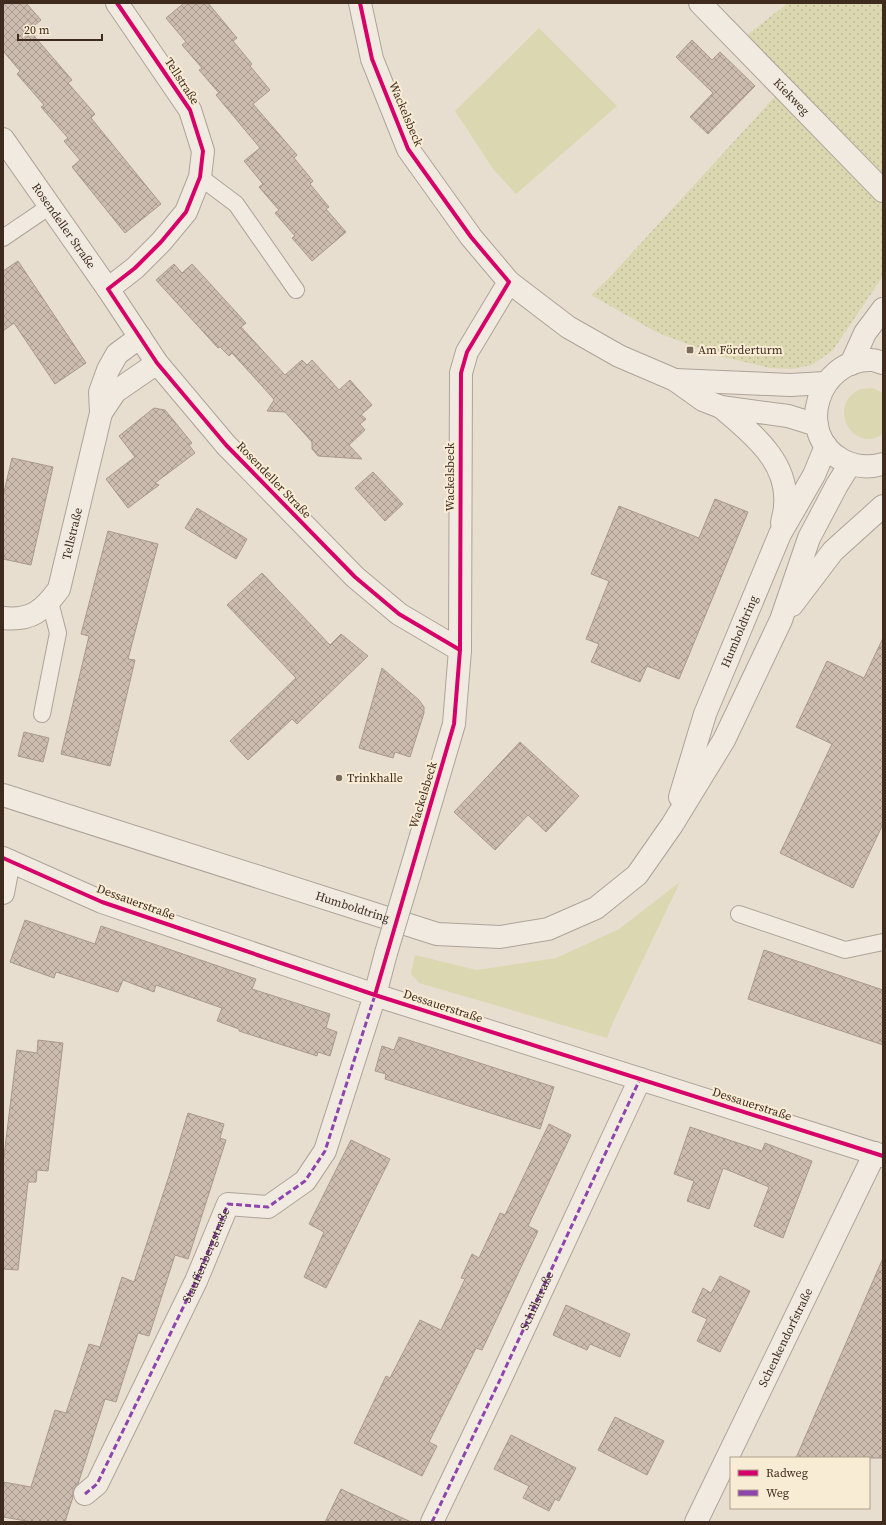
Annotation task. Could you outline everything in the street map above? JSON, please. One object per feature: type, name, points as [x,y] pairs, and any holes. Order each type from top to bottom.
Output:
[{"type":"street","name":"Tellstraße","points":[[108,289],[135,268],[161,242],[186,212],[200,177],[203,151],[190,110],[117,3]]},
{"type":"street","name":"Wackelsbeck","points":[[360,3],[372,59],[408,149],[471,237],[510,282],[467,352],[461,373],[460,650],[454,724],[374,995]]},
{"type":"street","name":"Kiekweg","points":[[700,3],[883,191]]},
{"type":"street","name":"Rosendeller Straße","points":[[3,139],[108,289],[157,363],[226,445],[355,577],[399,614],[460,650]]},
{"type":"street","points":[[510,282],[568,327],[619,356],[675,380],[703,400],[722,407],[788,416],[817,425]]},
{"type":"street","points":[[851,364],[865,333],[883,309]]},
{"type":"street","name":"Tellstraße","points":[[3,618],[18,619],[30,616],[50,602],[59,589],[100,413],[100,392],[108,370],[117,354],[140,337]]},
{"type":"street","points":[[883,363],[871,360],[851,364],[835,373],[826,383],[816,406],[817,425],[820,436],[826,446],[837,457],[850,464],[872,467],[883,464]]},
{"type":"street","name":"Tellstraße","points":[[100,413],[115,392],[157,363]]},
{"type":"street","points":[[675,380],[790,385],[826,383]]},
{"type":"street","points":[[722,407],[755,437],[776,461],[783,481],[785,504],[780,534]]},
{"type":"street","name":"Humboldtring","points":[[672,825],[705,714],[780,534],[814,474],[826,446]]},
{"type":"street","name":"Humboldtring","points":[[3,795],[437,934],[500,937],[548,929],[596,908],[637,875],[672,825],[724,740],[781,620],[810,538],[837,485],[850,464]]},
{"type":"street","points":[[781,620],[833,551],[883,506]]},
{"type":"street","points":[[3,893],[6,859]]},
{"type":"street","name":"Dessauerstraße","points":[[6,859],[102,902],[374,995],[879,1155]]},
{"type":"street","name":"Stauffenbergstraße","points":[[85,1494],[97,1484],[196,1281],[228,1204],[268,1207],[305,1181],[325,1151],[374,995]]},
{"type":"street","name":"Schillstraße","points":[[432,1522],[640,1079]]},
{"type":"street","name":"Schenkendorfstraße","points":[[696,1522],[879,1155]]},
{"type":"lane","points":[[200,177],[236,204],[296,290]]},
{"type":"lane","points":[[3,238],[50,206]]},
{"type":"lane","points":[[42,714],[58,633],[50,602]]},
{"type":"lane","points":[[739,914],[845,950],[883,942]]},
{"type":"shaded area","points":[[788,3],[883,3],[883,276],[833,350],[812,365],[792,369],[770,368],[719,356],[656,332],[591,295],[610,277],[779,92],[747,35]]},
{"type":"shaded area","points":[[539,28],[617,106],[516,194],[493,169],[455,111]]},
{"type":"shaded area","points":[[873,388],[883,393],[883,434],[872,439],[862,438],[854,434],[849,428],[845,420],[844,412],[846,403],[850,396],[858,390]]},
{"type":"shaded area","points":[[680,882],[613,1022],[607,1038],[419,983],[411,974],[415,955],[477,970],[556,958],[619,929]]},
{"type":"building","points":[[3,3],[26,3],[41,20],[29,30],[72,80],[68,83],[95,114],[91,118],[161,204],[125,233],[72,167],[80,160],[64,141],[68,138],[41,107],[44,105],[17,74],[20,71],[3,51]]},
{"type":"building","points":[[184,3],[208,3],[237,38],[233,41],[252,64],[250,66],[270,90],[253,104],[297,155],[294,158],[313,181],[310,184],[329,207],[326,209],[346,232],[312,261],[292,238],[295,236],[275,213],[279,210],[259,187],[263,184],[244,161],[260,148],[216,95],[219,93],[199,70],[202,68],[182,45],[186,42],[166,18]]},
{"type":"building","points":[[692,40],[712,60],[720,52],[755,86],[708,134],[690,117],[713,93],[676,57]]},
{"type":"building","points":[[18,261],[86,363],[55,384],[14,323],[3,331],[3,271]]},
{"type":"building","points":[[174,264],[182,273],[192,264],[246,323],[241,327],[285,375],[302,360],[307,365],[312,360],[339,390],[350,380],[372,405],[361,415],[366,419],[360,424],[365,430],[349,445],[362,459],[318,456],[312,449],[312,442],[285,412],[267,411],[274,400],[272,397],[232,353],[229,356],[220,347],[218,348],[156,280]]},
{"type":"building","points":[[154,408],[165,410],[192,443],[189,445],[195,453],[155,483],[159,485],[128,508],[106,479],[135,457],[119,436]]},
{"type":"building","points":[[12,458],[53,467],[31,565],[3,559],[3,496]]},
{"type":"building","points":[[373,472],[403,504],[385,521],[355,488]]},
{"type":"building","points":[[715,499],[748,512],[679,679],[647,666],[640,682],[591,662],[599,644],[586,639],[609,581],[591,574],[619,506],[699,538]]},
{"type":"building","points":[[197,508],[247,539],[236,559],[185,528]]},
{"type":"building","points":[[108,531],[158,544],[128,659],[135,660],[110,766],[61,754],[89,636],[81,634]]},
{"type":"building","points":[[262,573],[330,645],[341,634],[368,656],[297,724],[292,719],[248,760],[230,741],[296,678],[227,605]]},
{"type":"building","points":[[883,638],[883,824],[853,888],[780,853],[832,744],[796,727],[827,661],[864,678]]},
{"type":"building","points":[[382,668],[419,700],[424,707],[424,713],[410,757],[395,752],[393,758],[359,748]]},
{"type":"building","points":[[24,732],[49,738],[43,762],[18,756]]},
{"type":"building","points":[[520,742],[579,796],[546,832],[528,815],[495,850],[454,812]]},
{"type":"building","points":[[25,920],[95,944],[101,926],[256,979],[252,989],[330,1014],[326,1028],[337,1032],[330,1056],[318,1052],[317,1056],[239,1031],[239,1029],[217,1021],[222,1008],[156,985],[154,992],[123,980],[118,992],[56,972],[54,978],[10,962]]},
{"type":"building","points":[[764,950],[883,990],[883,1045],[748,999]]},
{"type":"building","points":[[399,1037],[554,1087],[540,1129],[385,1079],[386,1074],[375,1071],[382,1046],[394,1050]]},
{"type":"building","points":[[38,1040],[63,1043],[48,1171],[37,1170],[36,1182],[28,1182],[18,1270],[3,1269],[3,1164],[17,1050],[37,1053]]},
{"type":"building","points":[[188,1113],[224,1124],[220,1138],[226,1140],[188,1259],[175,1255],[149,1336],[138,1333],[116,1402],[105,1399],[78,1484],[73,1490],[73,1497],[65,1522],[32,1522],[3,1517],[3,1482],[31,1487],[55,1410],[66,1413],[89,1344],[100,1347],[122,1277],[134,1282]]},
{"type":"building","points":[[549,1124],[571,1135],[528,1226],[538,1231],[482,1350],[476,1348],[429,1442],[437,1446],[422,1476],[354,1443],[386,1376],[390,1378],[420,1320],[441,1330],[465,1279],[461,1278],[472,1254],[479,1258],[500,1213],[505,1215]]},
{"type":"building","points":[[690,1127],[762,1151],[765,1143],[812,1161],[783,1238],[754,1226],[769,1187],[723,1168],[709,1209],[687,1201],[694,1181],[674,1174]]},
{"type":"building","points":[[351,1140],[390,1159],[326,1288],[304,1277],[324,1232],[309,1224]]},
{"type":"building","points":[[883,1258],[883,1458],[796,1457]]},
{"type":"building","points":[[720,1276],[750,1291],[720,1352],[697,1341],[707,1319],[692,1312],[703,1288],[711,1293]]},
{"type":"building","points":[[566,1305],[630,1334],[620,1357],[590,1344],[587,1350],[553,1335]]},
{"type":"building","points":[[615,1417],[664,1441],[647,1475],[598,1450]]},
{"type":"building","points":[[511,1435],[576,1468],[559,1501],[555,1499],[549,1511],[523,1498],[529,1486],[494,1469]]},
{"type":"building","points":[[341,1489],[411,1522],[325,1522]]},
{"type":"marked path","points":[[85,1494],[97,1484],[196,1281],[228,1204],[268,1207],[305,1181],[325,1151],[375,995]]},
{"type":"marked path","points":[[432,1522],[640,1079]]},
{"type":"cycle path","points":[[117,3],[190,110],[203,151],[200,177],[186,212],[161,242],[135,268],[108,289],[157,363],[226,445],[355,577],[399,614],[460,650]]},
{"type":"cycle path","points":[[360,3],[372,59],[408,149],[471,237],[509,282],[467,352],[461,373],[460,650],[454,724],[375,995]]},
{"type":"cycle path","points":[[3,858],[102,902],[375,995],[883,1156]]},
{"type":"place","name":"Am Förderturm","points":[[690,350]]},
{"type":"place","name":"Trinkhalle","points":[[339,778]]}]
